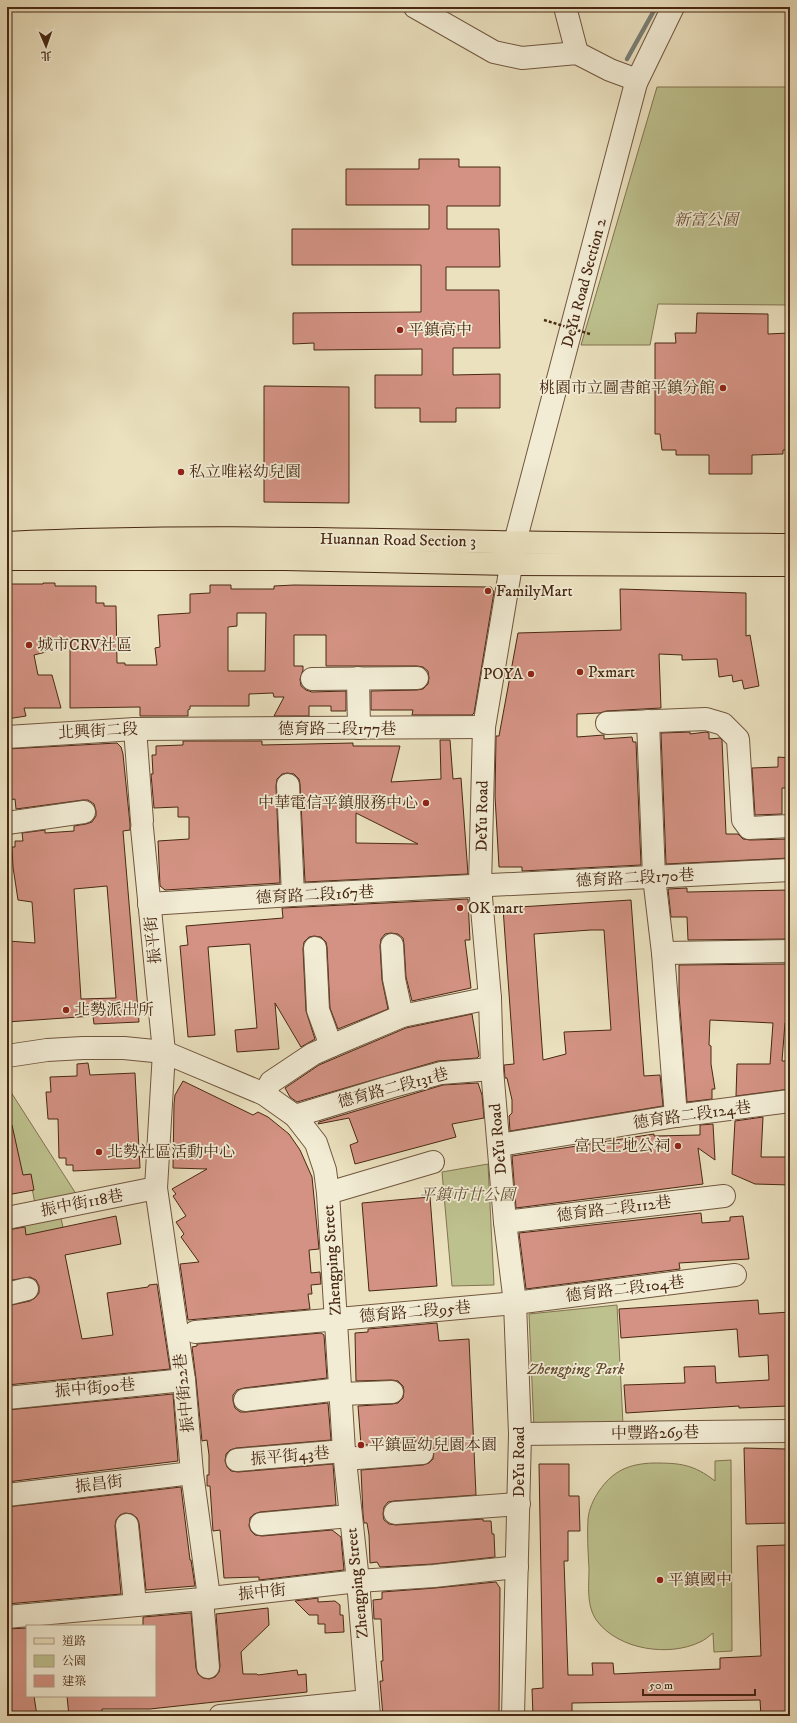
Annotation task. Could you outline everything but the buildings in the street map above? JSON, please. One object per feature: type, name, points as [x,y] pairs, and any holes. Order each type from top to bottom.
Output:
[{"type":"main road","name":"Huannan Road Section 3","points":[[7,543],[64,540],[236,537],[515,542],[790,544]]},
{"type":"main road","name":"Huannan Road Section 3","points":[[7,559],[285,559],[510,564],[790,565]]},
{"type":"street","points":[[415,7],[494,52],[522,58],[577,53],[610,70],[628,77],[636,83]]},
{"type":"street","points":[[565,7],[577,53]]},
{"type":"street","name":"DeYu Road Section 2","points":[[510,564],[636,83],[673,7]]},
{"type":"street","name":"DeYu Road","points":[[510,564],[484,727],[480,886],[490,998],[492,1069],[505,1222],[515,1303],[520,1434],[513,1716]]},
{"type":"street","points":[[358,678],[359,728]]},
{"type":"street","points":[[312,679],[417,678]]},
{"type":"street","points":[[607,723],[706,719],[723,724],[738,739],[743,820],[750,828],[790,826]]},
{"type":"street","points":[[648,721],[654,877],[663,953],[676,1116]]},
{"type":"street","name":"德育路二段177巷","points":[[190,728],[484,727]]},
{"type":"street","name":"北興街二段","points":[[7,737],[135,729],[190,728]]},
{"type":"street","name":"振平街","points":[[135,729],[149,904],[164,1052],[156,1188]]},
{"type":"street","points":[[288,785],[293,895]]},
{"type":"street","points":[[7,823],[84,812]]},
{"type":"street","name":"德育路二段170巷","points":[[480,886],[790,870]]},
{"type":"street","name":"德育路二段167巷","points":[[149,904],[480,886]]},
{"type":"street","points":[[392,945],[394,979],[402,1016]]},
{"type":"street","points":[[315,948],[318,1010],[331,1046]]},
{"type":"street","points":[[663,953],[790,951]]},
{"type":"street","points":[[264,1094],[271,1082],[313,1054],[331,1046],[402,1016],[490,998]]},
{"type":"street","name":"Zhengping Street","points":[[7,1056],[47,1050],[83,1048],[124,1048],[164,1052],[264,1094],[296,1116],[316,1143],[325,1170],[328,1193],[344,1455],[358,1581],[368,1709]]},
{"type":"street","name":"德育路二段131巷","points":[[296,1116],[390,1087],[442,1073],[492,1069]]},
{"type":"street","name":"德育路二段124巷","points":[[499,1145],[676,1116],[790,1101]]},
{"type":"street","points":[[328,1193],[433,1162]]},
{"type":"street","name":"振中街118巷","points":[[7,1218],[156,1188]]},
{"type":"street","name":"振中街22巷","points":[[156,1188],[184,1380],[192,1473],[206,1598],[208,1667]]},
{"type":"street","name":"德育路二段112巷","points":[[505,1222],[724,1196]]},
{"type":"street","name":"德育路二段104巷","points":[[515,1303],[735,1275]]},
{"type":"street","name":"德育路二段95巷","points":[[195,1332],[515,1303]]},
{"type":"street","name":"振中街90巷","points":[[7,1398],[184,1380]]},
{"type":"street","points":[[245,1400],[340,1392],[392,1392]]},
{"type":"street","name":"中豐路269巷","points":[[520,1434],[790,1431]]},
{"type":"street","name":"振平街43巷","points":[[237,1460],[422,1453]]},
{"type":"street","name":"振昌街","points":[[7,1495],[192,1473]]},
{"type":"street","points":[[395,1512],[519,1504]]},
{"type":"street","points":[[261,1524],[350,1516]]},
{"type":"street","points":[[127,1525],[135,1604]]},
{"type":"street","name":"振中街","points":[[7,1617],[64,1619],[135,1604],[206,1598],[358,1581],[434,1576],[517,1567]]},
{"type":"street","points":[[220,1716],[368,1709]]},
{"type":"path","points":[[544,320],[590,334]]},
{"type":"green space","name":"新富公園","points":[[657,87],[790,87],[790,305],[658,304],[650,345],[581,345]]},
{"type":"green space","points":[[7,1086],[80,1200],[36,1209],[32,1188],[21,1190],[7,1121]]},
{"type":"green space","name":"平鎮市廿公園","points":[[488,1164],[494,1285],[452,1286],[442,1172]]},
{"type":"green space","points":[[59,1209],[64,1232],[23,1241],[9,1219]]},
{"type":"green space","name":"Zhengping Park","points":[[617,1305],[623,1424],[534,1429],[529,1314]]},
{"type":"green space","points":[[731,1460],[732,1651],[714,1652],[713,1633],[702,1641],[688,1647],[660,1650],[631,1644],[618,1639],[606,1631],[597,1621],[591,1609],[589,1596],[588,1537],[589,1512],[595,1498],[604,1484],[610,1478],[629,1467],[653,1463],[679,1464],[693,1468],[715,1481],[715,1461]]},
{"type":"waterway","points":[[627,59],[656,7]]},
{"type":"place","name":"平鎮高中","points":[[400,330]]},
{"type":"place","name":"桃園市立圖書館平鎮分館","points":[[723,388]]},
{"type":"place","name":"私立唯崧幼兒園","points":[[181,472]]},
{"type":"place","name":"FamilyMart","points":[[488,591]]},
{"type":"place","name":"城市CRV社區","points":[[29,645]]},
{"type":"place","name":"Pxmart","points":[[580,672]]},
{"type":"place","name":"POYA","points":[[531,674]]},
{"type":"place","name":"中華電信平鎮服務中心","points":[[426,803]]},
{"type":"place","name":"OK mart","points":[[460,908]]},
{"type":"place","name":"北勢派出所","points":[[66,1010]]},
{"type":"place","name":"富民土地公祠","points":[[678,1146]]},
{"type":"place","name":"北勢社區活動中心","points":[[99,1152]]},
{"type":"place","name":"平鎮區幼兒園本園","points":[[361,1445]]},
{"type":"place","name":"平鎮國中","points":[[660,1580]]}]
